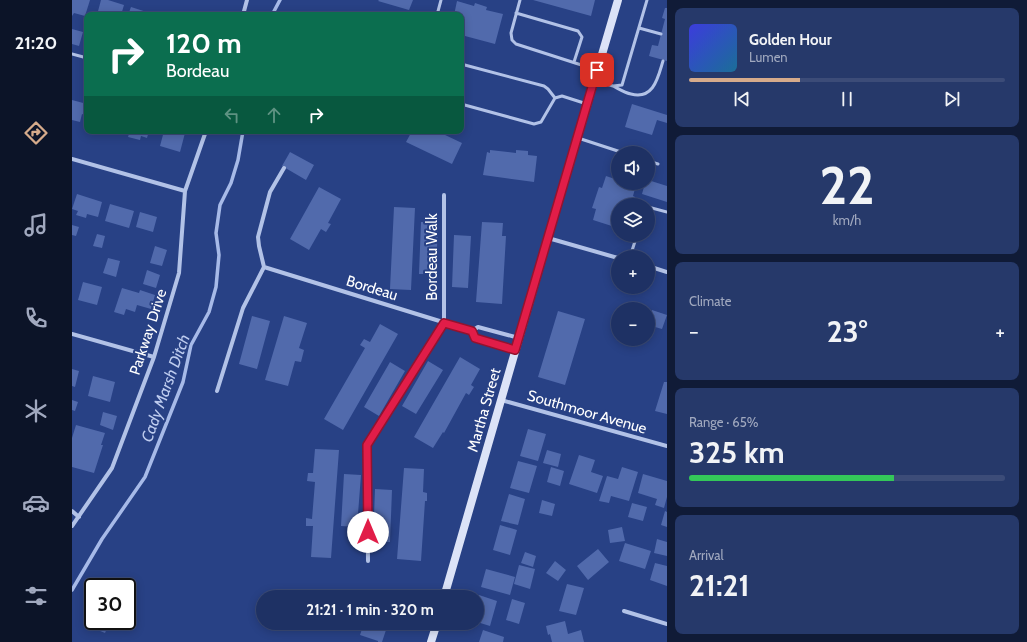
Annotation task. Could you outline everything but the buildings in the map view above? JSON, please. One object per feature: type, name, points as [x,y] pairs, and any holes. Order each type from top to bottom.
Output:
[{"type":"street","points":[[243,12],[247,0]]},
{"type":"street","name":"Martha Street","points":[[446,590],[618,0]]},
{"type":"street","name":"Parkway Drive","points":[[72,526],[112,468],[154,357],[179,273],[185,191],[205,134]]},
{"type":"street","points":[[72,159],[185,191]]},
{"type":"street","points":[[217,391],[243,308],[264,267],[258,246],[258,237],[270,192],[284,168]]},
{"type":"street","name":"Bordeau Walk","points":[[368,561],[367,445],[444,323],[444,195]]},
{"type":"street","points":[[548,238],[611,256]]},
{"type":"street","name":"Bordeau","points":[[264,267],[472,331],[478,327],[519,338]]},
{"type":"street","points":[[655,268],[667,272]]},
{"type":"street","name":"Bordeau","points":[[472,331],[475,338],[515,350]]},
{"type":"street","points":[[72,334],[154,357]]},
{"type":"street","name":"Southmoor Avenue","points":[[502,400],[667,446]]},
{"type":"street","points":[[72,512],[79,517]]},
{"type":"street","points":[[624,611],[667,624]]},
{"type":"street","points":[[431,642],[435,630]]},
{"type":"lane","points":[[438,12],[441,0]]},
{"type":"lane","points":[[520,0],[511,33],[512,40],[516,44],[597,70]]},
{"type":"lane","points":[[614,86],[622,85],[647,0]]},
{"type":"lane","points":[[516,13],[578,31],[582,37],[574,62]]},
{"type":"lane","points":[[639,28],[661,34]]},
{"type":"lane","points":[[72,54],[84,57]]},
{"type":"lane","points":[[594,81],[614,86],[630,94],[642,95],[650,91],[656,82],[663,60]]},
{"type":"lane","points":[[464,65],[544,86],[555,98]]},
{"type":"lane","points":[[464,105],[534,124],[541,122],[555,98],[562,96],[587,104]]},
{"type":"lane","points":[[577,137],[611,149]]},
{"type":"lane","points":[[655,208],[667,212]]},
{"type":"waterway","name":"Cady Marsh Ditch","points":[[274,12],[280,0]]},
{"type":"waterway","name":"Cady Marsh Ditch","points":[[72,590],[102,539],[145,477],[183,382],[191,345],[209,312],[216,287],[219,255],[216,233],[220,205],[231,183],[238,160],[242,134]]},
{"type":"route","points":[[368,532],[367,445],[444,323],[472,331],[475,338],[515,350],[597,70]]}]
